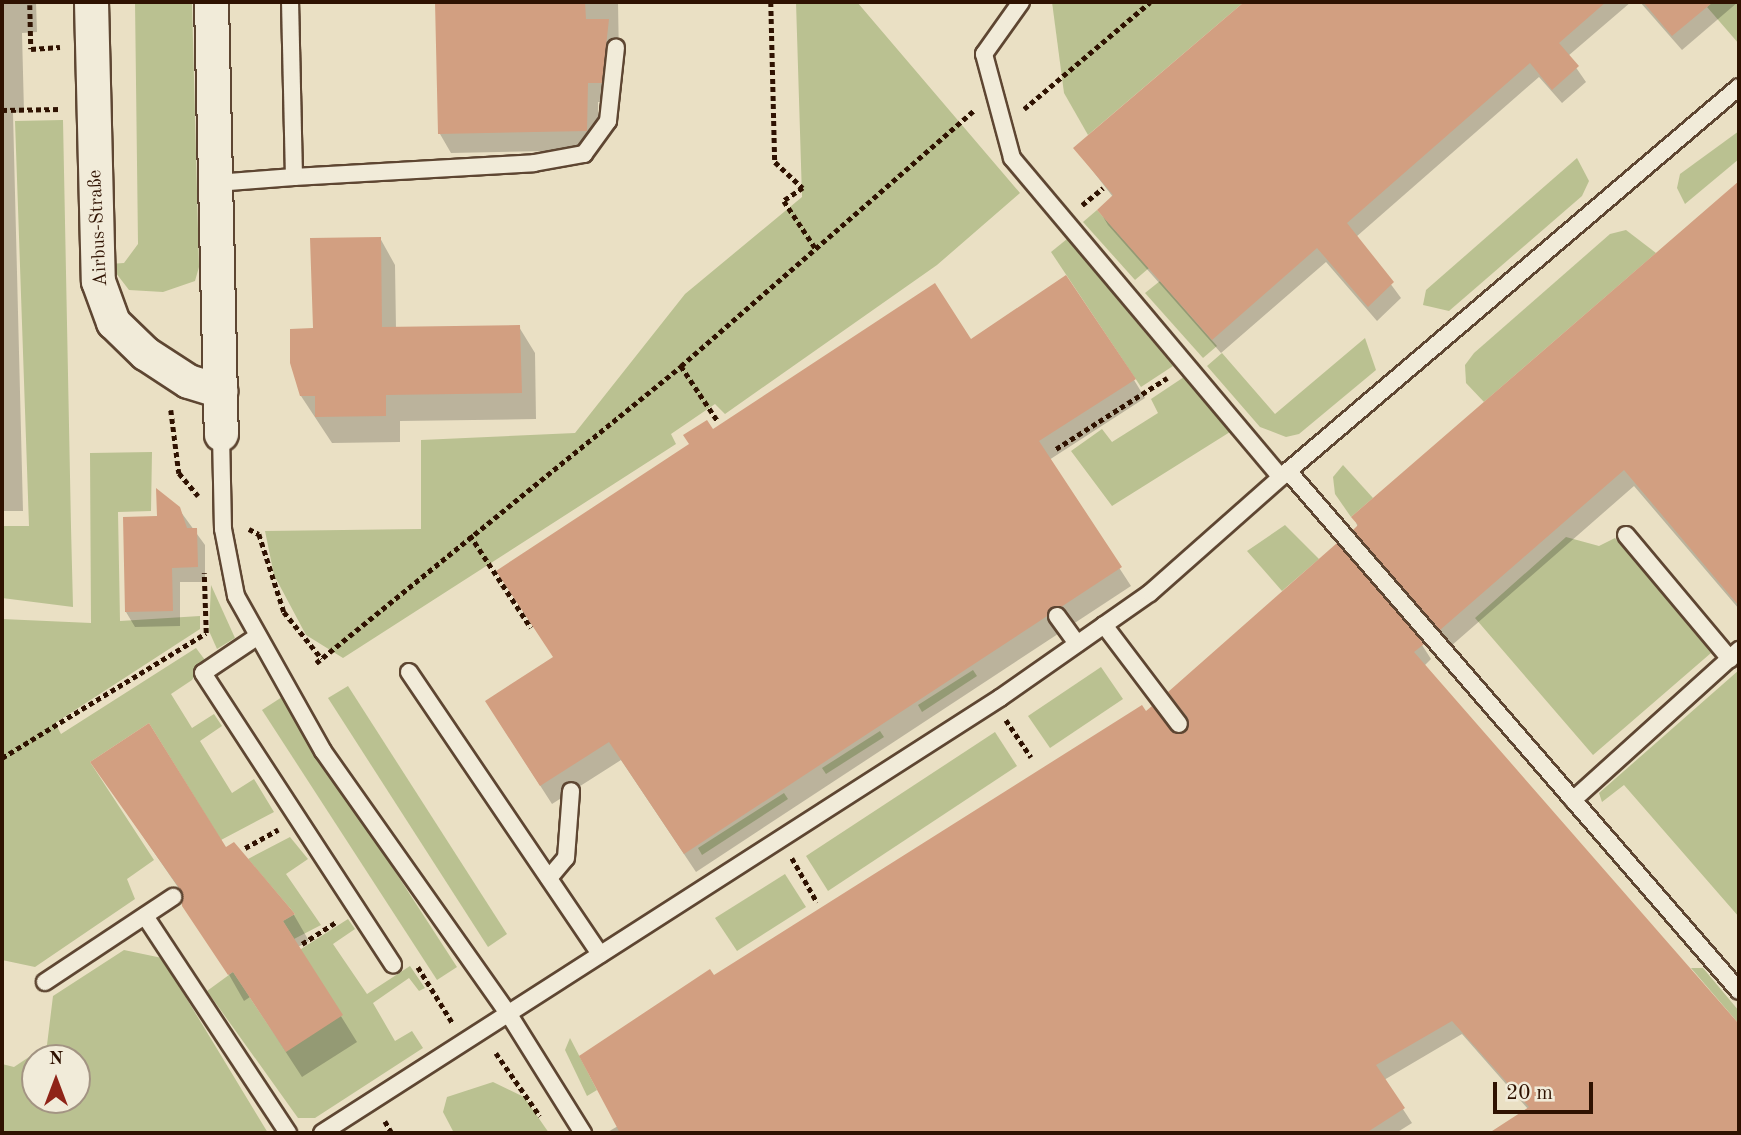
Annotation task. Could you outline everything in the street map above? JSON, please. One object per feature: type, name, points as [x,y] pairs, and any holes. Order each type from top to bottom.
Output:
[{"type":"street","name":"Airbus-Straße","points":[[91,2],[98,281],[113,322],[145,354],[188,381],[221,391]]},
{"type":"street","points":[[211,2],[221,434]]},
{"type":"lane","points":[[290,2],[294,177]]},
{"type":"lane","points":[[1021,2],[984,54],[1012,158],[1187,365],[1739,991]]},
{"type":"lane","points":[[216,183],[534,163],[584,154],[608,121],[616,47]]},
{"type":"lane","points":[[322,1133],[1104,625],[1739,87]]},
{"type":"lane","points":[[221,434],[223,500],[236,596],[323,751],[508,1013],[583,1133]]},
{"type":"lane","points":[[1573,800],[1735,655],[1626,535]]},
{"type":"lane","points":[[1057,616],[1077,644]]},
{"type":"lane","points":[[1104,625],[1180,724]]},
{"type":"lane","points":[[258,636],[203,673],[393,964]]},
{"type":"lane","points":[[408,672],[600,954]]},
{"type":"lane","points":[[549,878],[566,858],[571,791]]},
{"type":"lane","points":[[44,982],[173,897]]},
{"type":"lane","points":[[145,916],[288,1133]]},
{"type":"path","points":[[771,2],[775,162],[803,188],[784,201],[816,249]]},
{"type":"path","points":[[1023,110],[1150,2]]},
{"type":"path","points":[[30,5],[31,49],[74,47]]},
{"type":"path","points":[[316,663],[681,366],[816,249],[925,148],[995,93]]},
{"type":"path","points":[[2,110],[76,109]]},
{"type":"path","points":[[1071,214],[1103,188]]},
{"type":"path","points":[[1056,449],[1187,365]]},
{"type":"path","points":[[681,366],[717,420]]},
{"type":"path","points":[[202,508],[202,500],[247,500],[249,530],[259,534],[284,612],[322,659]]},
{"type":"path","points":[[470,535],[531,628]]},
{"type":"path","points":[[2,758],[206,633],[204,568]]},
{"type":"path","points":[[1004,716],[1031,757]]},
{"type":"path","points":[[791,858],[817,902]]},
{"type":"path","points":[[484,1058],[497,1052],[544,1122]]},
{"type":"path","points":[[383,1117],[392,1133]]},
{"type":"green space","points":[[135,2],[192,2],[199,267],[195,281],[163,292],[129,290],[109,264],[124,263],[138,244]]},
{"type":"green space","points":[[796,2],[857,2],[1020,193],[937,265],[725,414],[715,404],[671,434],[676,444],[343,658],[306,635],[274,575],[265,531],[421,529],[421,440],[575,433],[685,294],[802,197]]},
{"type":"green space","points":[[1052,2],[1244,2],[1088,135],[1064,93]]},
{"type":"green space","points":[[1713,2],[1739,2],[1739,44],[1707,7]]},
{"type":"green space","points":[[63,120],[73,607],[2,598],[2,526],[29,526],[15,121]]},
{"type":"green space","points":[[1739,131],[1739,159],[1685,204],[1677,188],[1680,174]]},
{"type":"green space","points":[[1577,158],[1589,181],[1582,196],[1449,311],[1423,305],[1426,290]]},
{"type":"green space","points":[[1097,210],[1149,268],[1135,280],[1083,222]]},
{"type":"green space","points":[[1626,230],[1656,253],[1484,402],[1466,383],[1465,365],[1474,353],[1610,234]]},
{"type":"green space","points":[[1067,239],[1173,366],[1141,387],[1051,252]]},
{"type":"green space","points":[[1160,281],[1217,346],[1203,358],[1145,293]]},
{"type":"green space","points":[[1365,338],[1376,370],[1299,434],[1286,437],[1260,427],[1207,366],[1222,353],[1275,414]]},
{"type":"green space","points":[[1184,377],[1230,432],[1112,506],[1071,451],[1102,429],[1112,442],[1158,413],[1151,399]]},
{"type":"green space","points":[[152,452],[151,511],[118,512],[120,621],[200,616],[200,629],[55,723],[61,734],[196,648],[205,660],[192,680],[171,694],[192,728],[214,714],[222,726],[200,741],[232,793],[254,779],[274,812],[221,840],[149,723],[90,762],[154,860],[127,879],[135,899],[35,967],[2,960],[2,619],[91,623],[90,453]]},
{"type":"green space","points":[[1343,465],[1373,498],[1351,517],[1335,494],[1333,477]]},
{"type":"green space","points":[[1285,525],[1319,559],[1282,591],[1247,551]]},
{"type":"green space","points":[[1566,537],[1599,546],[1615,538],[1711,653],[1593,755],[1475,618]]},
{"type":"green space","points":[[211,585],[235,638],[217,649],[209,631]]},
{"type":"green space","points":[[1101,667],[1123,699],[1050,748],[1028,716]]},
{"type":"green space","points":[[973,670],[977,676],[922,712],[918,705]]},
{"type":"green space","points":[[1739,670],[1739,917],[1624,785],[1602,802],[1599,793]]},
{"type":"green space","points":[[348,686],[507,934],[488,947],[328,698]]},
{"type":"green space","points":[[282,697],[457,967],[437,980],[262,710]]},
{"type":"green space","points":[[880,731],[884,737],[826,774],[822,768]]},
{"type":"green space","points":[[995,732],[1017,766],[828,891],[806,856]]},
{"type":"green space","points":[[784,793],[788,799],[702,855],[698,848]]},
{"type":"green space","points":[[290,837],[308,859],[286,874],[321,925],[294,939],[283,921],[295,914],[248,859]]},
{"type":"green space","points":[[785,874],[806,907],[737,951],[715,918]]},
{"type":"green space","points":[[348,919],[355,929],[333,944],[367,994],[410,966],[425,988],[419,991],[409,978],[373,1003],[395,1041],[412,1031],[423,1048],[315,1118],[298,1118],[207,991],[233,972],[286,1052],[301,949]]},
{"type":"green space","points":[[124,950],[162,958],[268,1133],[2,1133],[2,1064],[14,1067],[21,1062],[21,1114],[91,1114],[91,1044],[47,1044],[53,996]]},
{"type":"green space","points":[[1691,968],[1703,968],[1739,1011],[1739,1024]]},
{"type":"green space","points":[[570,1038],[597,1090],[587,1096],[565,1050]]},
{"type":"green space","points":[[493,1082],[524,1097],[549,1133],[454,1133],[443,1112],[447,1097]]},
{"type":"building","points":[[435,2],[585,2],[586,19],[609,19],[602,83],[588,83],[587,131],[438,134]]},
{"type":"building","points":[[1244,2],[1606,2],[1559,43],[1579,66],[1552,90],[1530,63],[1347,223],[1394,282],[1368,307],[1317,248],[1212,340],[1097,210],[1113,195],[1073,148]]},
{"type":"building","points":[[1643,2],[1713,2],[1672,36]]},
{"type":"building","points":[[1739,181],[1739,606],[1624,470],[1440,630],[1353,530],[1358,525],[1351,517]]},
{"type":"building","points":[[381,237],[382,327],[520,325],[522,393],[386,395],[386,416],[315,417],[315,396],[300,396],[290,363],[290,329],[313,328],[310,238]]},
{"type":"building","points":[[1066,275],[1136,379],[1039,441],[1122,567],[684,854],[609,742],[540,786],[485,701],[553,657],[496,571],[689,444],[683,435],[707,420],[713,429],[935,283],[971,339]]},
{"type":"building","points":[[156,488],[180,507],[187,528],[197,528],[198,567],[172,568],[173,611],[125,612],[123,517],[157,516]]},
{"type":"building","points":[[1337,543],[1424,644],[1414,652],[1739,1024],[1739,1133],[1489,1133],[1529,1107],[1452,1021],[1376,1065],[1405,1108],[1366,1133],[620,1133],[579,1056],[710,969],[714,975],[1142,705],[1146,711],[1152,706],[1174,733],[1185,733],[1188,718],[1168,692]]},
{"type":"building","points":[[149,723],[226,847],[234,842],[295,914],[283,921],[343,1015],[286,1052],[233,972],[228,975],[182,906],[182,892],[90,762]]}]
